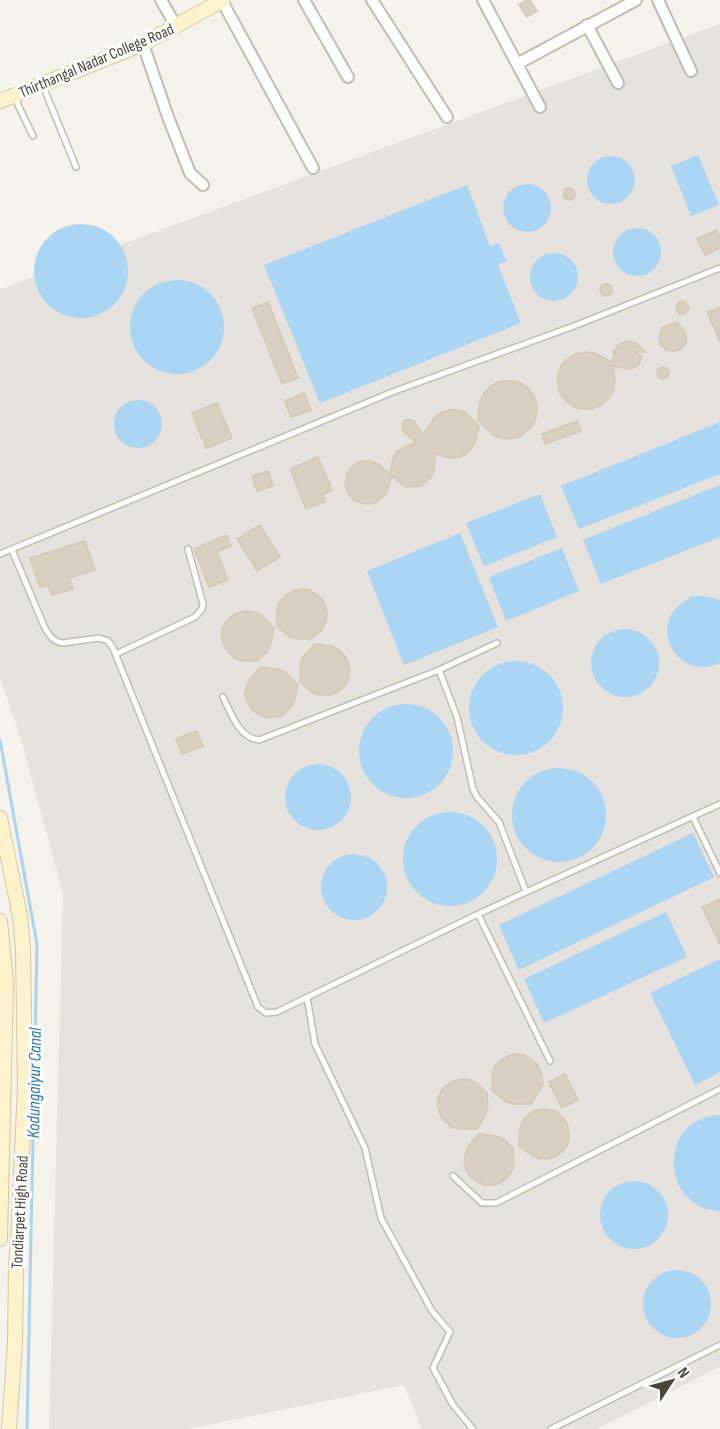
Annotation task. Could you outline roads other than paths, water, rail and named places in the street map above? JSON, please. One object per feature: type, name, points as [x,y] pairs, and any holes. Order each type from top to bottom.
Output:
[{"type":"main road","name":"Thirthangal Nadar College Road","points":[[0,102],[143,44],[223,0]]},
{"type":"main road","name":"Tondiarpet High Road","points":[[0,818],[20,916],[23,949],[24,1087],[15,1342],[9,1429]]},
{"type":"main road","name":"Tondiarpet High Road","points":[[0,921],[2,963],[6,982],[0,1240]]},
{"type":"street","points":[[161,0],[176,26]]},
{"type":"street","points":[[223,0],[313,168]]},
{"type":"street","points":[[304,0],[348,77]]},
{"type":"street","points":[[372,0],[447,117]]},
{"type":"street","points":[[483,0],[540,107]]},
{"type":"street","points":[[517,64],[636,0]]},
{"type":"street","points":[[658,0],[691,71]]},
{"type":"street","points":[[587,25],[618,83]]},
{"type":"street","points":[[143,44],[190,173],[203,185]]},
{"type":"lane","points":[[42,84],[76,166]]},
{"type":"lane","points":[[15,95],[33,136]]},
{"type":"lane","points":[[0,554],[395,391],[574,326],[720,268]]},
{"type":"lane","points":[[116,654],[195,617],[202,609],[203,604],[188,549]]},
{"type":"lane","points":[[12,550],[44,626],[57,643],[99,638],[111,644],[258,1007],[263,1012],[269,1014],[277,1012],[478,914],[720,804]]},
{"type":"lane","points":[[223,698],[244,735],[258,740],[439,670],[497,643]]},
{"type":"lane","points":[[439,670],[457,717],[473,789],[477,797],[499,822],[526,892]]},
{"type":"lane","points":[[693,817],[720,873]]},
{"type":"lane","points":[[478,914],[550,1061]]},
{"type":"lane","points":[[307,997],[315,1044],[365,1148],[381,1218],[432,1311],[450,1332],[433,1368],[453,1406],[473,1429]]},
{"type":"lane","points":[[453,1176],[482,1203],[496,1203],[720,1089]]},
{"type":"lane","points":[[0,1240],[18,1240]]},
{"type":"lane","points":[[551,1429],[720,1345]]},
{"type":"water","points":[[698,155],[719,205],[691,216],[671,166]]},
{"type":"water","points":[[606,156],[616,156],[628,163],[635,175],[635,185],[628,197],[616,204],[606,204],[591,193],[587,185],[587,175],[598,160]]},
{"type":"water","points":[[522,184],[532,184],[544,191],[551,203],[551,213],[544,225],[532,232],[522,232],[507,221],[503,213],[503,203],[514,188]]},
{"type":"water","points":[[467,185],[490,246],[499,243],[506,261],[498,265],[521,323],[320,403],[264,265]]},
{"type":"water","points":[[81,224],[99,228],[114,238],[124,253],[128,271],[124,289],[114,304],[99,314],[81,318],[63,314],[48,304],[38,289],[34,271],[38,253],[48,238],[63,228]]},
{"type":"water","points":[[632,228],[642,228],[654,235],[661,247],[661,257],[654,269],[642,276],[632,276],[617,265],[613,257],[613,247],[624,232]]},
{"type":"water","points":[[549,253],[559,253],[571,260],[578,272],[578,282],[571,294],[559,301],[549,301],[534,290],[530,282],[530,272],[541,257]]},
{"type":"water","points":[[177,280],[195,284],[210,294],[220,309],[224,327],[220,345],[210,360],[195,370],[177,374],[159,370],[144,360],[134,345],[130,327],[134,309],[144,294],[159,284]]},
{"type":"water","points":[[133,400],[143,400],[158,410],[162,424],[161,433],[152,444],[143,448],[133,448],[118,438],[114,429],[114,419],[124,404]]},
{"type":"water","points":[[720,422],[720,474],[579,529],[561,486]]},
{"type":"water","points":[[720,485],[720,537],[601,584],[583,540]]},
{"type":"water","points":[[540,494],[557,537],[484,566],[466,523]]},
{"type":"water","points":[[460,533],[498,627],[404,665],[367,571]]},
{"type":"water","points":[[562,548],[579,591],[506,621],[489,577]]},
{"type":"water","points":[[694,596],[706,596],[720,600],[720,663],[704,667],[690,665],[678,657],[671,646],[667,633],[670,619],[678,606]]},
{"type":"water","points":[[632,629],[644,635],[653,644],[659,656],[657,676],[649,687],[632,697],[618,697],[601,687],[593,676],[591,656],[601,639],[612,631]]},
{"type":"water","points":[[516,661],[534,664],[549,675],[560,690],[563,708],[560,726],[549,741],[534,752],[516,755],[498,752],[483,741],[472,726],[469,708],[472,690],[483,675],[498,664]]},
{"type":"water","points":[[406,704],[424,707],[439,718],[450,733],[453,751],[450,769],[439,784],[424,795],[406,798],[388,795],[373,784],[362,769],[359,751],[362,733],[373,718],[388,707]]},
{"type":"water","points":[[311,764],[325,764],[337,769],[346,778],[351,797],[349,810],[342,821],[325,830],[311,830],[299,825],[290,816],[285,804],[285,790],[290,778],[299,769]]},
{"type":"water","points":[[559,768],[577,772],[592,782],[602,797],[606,815],[602,833],[592,848],[577,858],[559,862],[541,858],[526,848],[516,833],[512,815],[516,797],[526,782],[541,772]]},
{"type":"water","points":[[450,812],[468,815],[483,826],[494,841],[497,859],[494,877],[483,892],[468,903],[450,906],[432,903],[417,892],[406,877],[403,859],[406,841],[417,826],[432,815]]},
{"type":"water","points":[[693,833],[714,877],[519,970],[499,925]]},
{"type":"water","points":[[347,854],[361,854],[373,859],[382,868],[387,887],[385,900],[378,911],[361,920],[347,920],[335,915],[326,906],[321,894],[321,880],[326,868],[335,859]]},
{"type":"water","points":[[666,912],[687,957],[544,1023],[524,979]]},
{"type":"water","points":[[720,959],[720,1072],[695,1085],[650,993]]},
{"type":"water","points":[[720,1115],[720,1211],[706,1209],[686,1196],[675,1175],[674,1163],[675,1151],[685,1130],[695,1122]]},
{"type":"water","points":[[634,1181],[647,1184],[658,1191],[665,1202],[668,1215],[665,1228],[658,1239],[647,1246],[634,1249],[621,1246],[610,1239],[603,1228],[600,1215],[603,1202],[610,1191],[621,1184]]},
{"type":"water","points":[[677,1270],[690,1273],[701,1280],[708,1291],[711,1304],[708,1317],[701,1328],[690,1335],[677,1338],[664,1335],[653,1328],[646,1317],[643,1304],[646,1291],[653,1280],[664,1273]]},
{"type":"waterway","name":"Kodungaiyur Canal","points":[[0,740],[37,944],[27,1429]]}]
